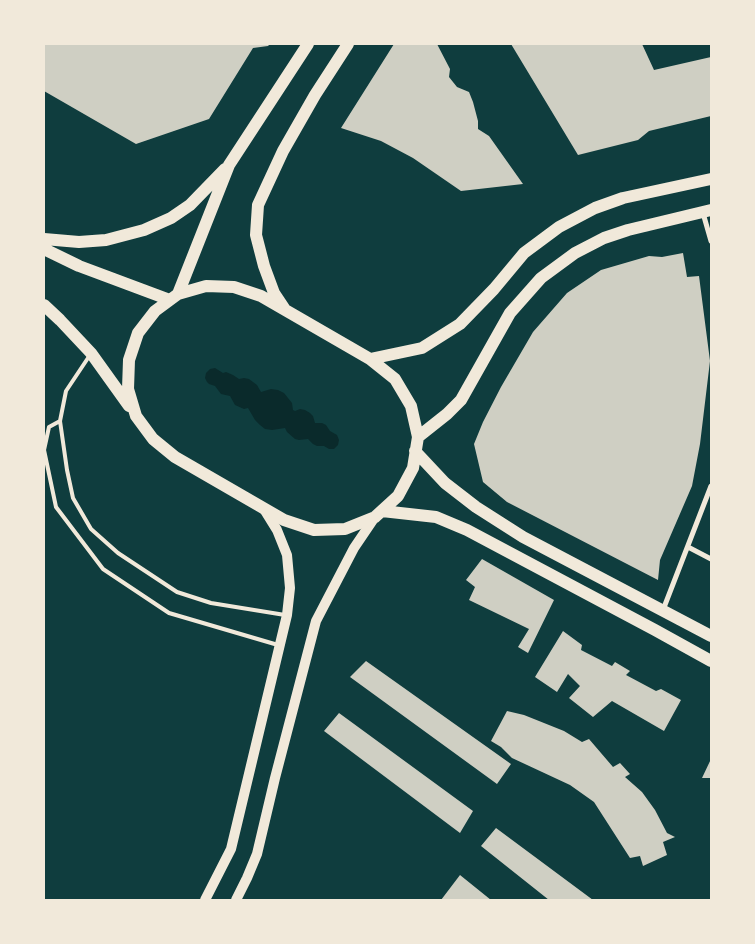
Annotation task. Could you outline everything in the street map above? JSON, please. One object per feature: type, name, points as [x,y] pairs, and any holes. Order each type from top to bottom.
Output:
[{"type":"main road","points":[[174,297],[229,165],[308,44]]},
{"type":"main road","points":[[287,312],[274,293],[264,266],[256,234],[258,205],[283,151],[315,95],[348,44]]},
{"type":"main road","points":[[44,240],[79,242],[106,240],[144,230],[171,218],[190,205],[229,165]]},
{"type":"main road","points":[[370,359],[422,348],[460,324],[494,289],[524,253],[559,227],[595,208],[623,198],[711,179]]},
{"type":"main road","points":[[418,437],[461,400],[510,313],[541,278],[575,253],[604,238],[628,230],[707,211]]},
{"type":"main road","points":[[44,249],[79,266],[174,297]]},
{"type":"main road","points":[[136,416],[128,388],[129,360],[138,333],[155,310],[174,297],[206,286],[234,287],[261,296],[370,359],[394,379],[407,399],[411,406],[418,437],[413,468],[398,496],[378,514],[354,548],[316,621],[308,646],[257,854],[236,900]]},
{"type":"main road","points":[[44,305],[91,353],[153,439],[175,457],[284,520],[314,530],[346,529],[378,514],[436,517],[467,530],[711,661]]},
{"type":"main road","points":[[416,451],[445,483],[476,507],[523,538],[711,636]]},
{"type":"main road","points":[[205,900],[231,849],[287,615],[290,588],[288,555],[277,530],[264,508]]},
{"type":"street","points":[[707,211],[711,241]]},
{"type":"street","points":[[663,611],[711,486]]},
{"type":"street","points":[[688,547],[711,559]]},
{"type":"lane","points":[[91,353],[66,391],[60,421],[73,498],[91,529],[118,553],[177,592],[211,603],[287,615]]},
{"type":"lane","points":[[60,421],[49,427],[44,450],[56,506],[103,568],[169,613],[280,646]]},
{"type":"water","points":[[215,368],[239,379],[249,379],[257,385],[261,392],[271,389],[284,393],[292,403],[293,410],[305,410],[313,416],[315,423],[326,425],[330,431],[337,435],[338,445],[334,449],[329,449],[324,446],[317,446],[308,439],[295,439],[285,428],[265,429],[255,420],[248,408],[244,409],[235,405],[230,396],[221,394],[215,386],[207,382],[205,378],[206,373],[210,369]]},
{"type":"building","points":[[44,44],[270,44],[253,48],[209,119],[136,144],[44,91]]},
{"type":"building","points":[[394,44],[437,44],[450,69],[449,77],[457,87],[469,92],[478,121],[478,129],[489,136],[523,184],[461,191],[413,158],[381,141],[341,128]]},
{"type":"building","points":[[511,44],[642,44],[654,70],[711,57],[711,116],[649,131],[638,140],[578,155]]},
{"type":"building","points":[[683,253],[687,277],[699,276],[710,361],[700,444],[692,486],[660,560],[658,580],[507,502],[483,482],[474,444],[501,387],[533,332],[567,293],[601,270],[649,256],[662,257]]},
{"type":"building","points":[[482,559],[554,600],[528,653],[518,647],[529,629],[469,600],[475,587],[466,580]]},
{"type":"building","points":[[563,631],[582,645],[581,650],[612,666],[615,662],[630,671],[626,675],[656,691],[661,689],[681,700],[664,731],[612,701],[593,717],[569,698],[580,686],[568,674],[557,692],[535,677]]},
{"type":"building","points":[[366,661],[511,764],[497,784],[350,677]]},
{"type":"building","points":[[507,711],[524,715],[564,731],[582,742],[589,739],[613,767],[620,763],[630,774],[625,777],[642,792],[655,810],[667,833],[675,837],[663,842],[667,855],[643,866],[640,856],[630,858],[594,802],[570,785],[512,758],[501,747],[491,741]]},
{"type":"building","points":[[339,713],[473,811],[460,833],[324,731]]},
{"type":"building","points":[[711,759],[711,778],[702,778]]},
{"type":"building","points":[[496,828],[593,900],[549,900],[481,846]]},
{"type":"building","points":[[460,875],[491,900],[441,900]]}]
